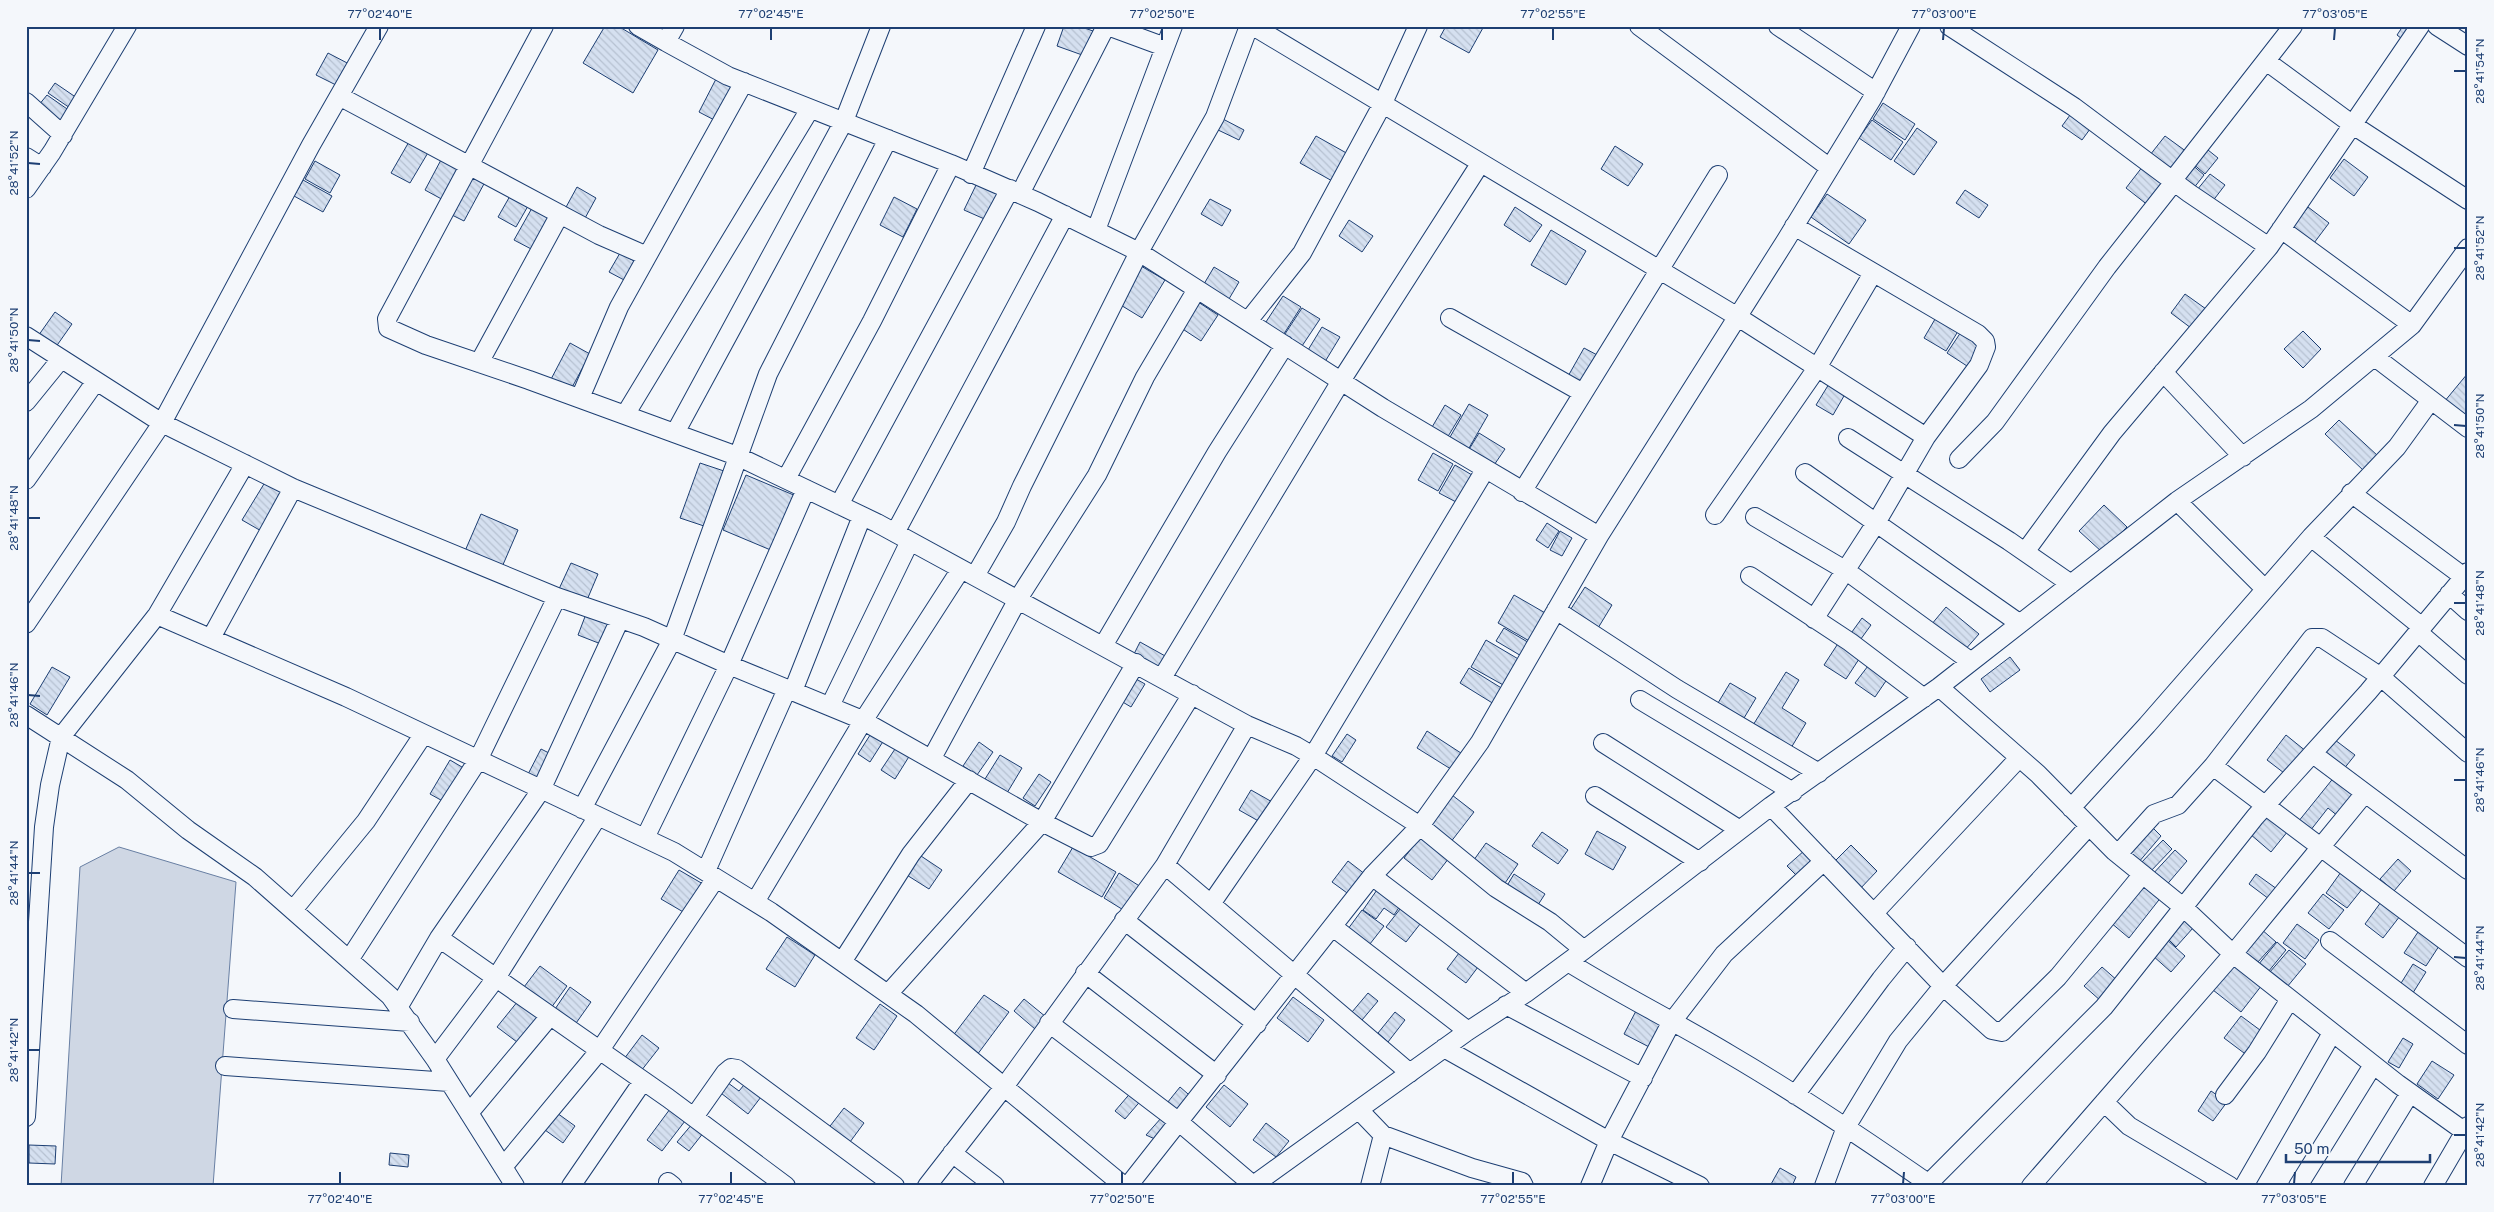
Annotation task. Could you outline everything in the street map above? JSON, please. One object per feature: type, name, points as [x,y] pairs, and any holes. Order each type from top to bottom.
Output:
[{"type":"street","points":[[26,190],[63,135],[127,26]]},
{"type":"street","points":[[26,624],[162,423],[338,96],[379,26]]},
{"type":"street","points":[[544,26],[386,323],[388,328],[426,345],[580,398],[737,456],[862,516],[1136,663],[1247,725],[1296,746],[1313,756],[1420,826],[1496,888],[1550,922],[1584,950]]},
{"type":"street","points":[[638,26],[744,82],[952,164],[971,174],[1015,191],[1139,252],[1341,381],[1485,470],[1598,536]]},
{"type":"street","points":[[666,42],[675,26]]},
{"type":"street","points":[[675,433],[844,121],[881,26]]},
{"type":"street","points":[[971,174],[1036,26]]},
{"type":"street","points":[[839,505],[1107,26],[1165,47]]},
{"type":"street","points":[[1096,230],[1173,26]]},
{"type":"street","points":[[755,902],[863,721],[968,572],[1006,522],[1022,486],[1139,252],[1215,117],[1251,26],[1738,317],[1926,436]]},
{"type":"street","points":[[1248,321],[1302,253],[1382,105],[1418,26]]},
{"type":"street","points":[[1639,26],[1830,168]]},
{"type":"street","points":[[1778,26],[1876,92]]},
{"type":"street","points":[[1128,1186],[1372,876],[1420,826],[1480,742],[1598,536],[1738,317],[1830,168],[1876,92],[1912,26]]},
{"type":"street","points":[[1949,26],[2074,106],[2173,181],[2269,247]]},
{"type":"street","points":[[1959,459],[1994,422],[2107,267],[2293,26]]},
{"type":"street","points":[[2025,552],[2112,432],[2269,247],[2420,26]]},
{"type":"street","points":[[2437,26],[2468,46]]},
{"type":"street","points":[[2266,61],[2352,125],[2468,200]]},
{"type":"street","points":[[580,398],[619,307],[744,82]]},
{"type":"street","points":[[338,96],[470,164],[599,235],[646,256]]},
{"type":"street","points":[[26,102],[63,135]]},
{"type":"street","points":[[626,415],[810,109]]},
{"type":"street","points":[[582,809],[672,640],[768,374],[888,139]]},
{"type":"street","points":[[26,157],[42,167]]},
{"type":"street","points":[[786,479],[872,321],[952,164]]},
{"type":"street","points":[[1162,678],[1341,381],[1480,164]]},
{"type":"street","points":[[1522,492],[1718,174]]},
{"type":"street","points":[[479,363],[560,214]]},
{"type":"street","points":[[830,706],[902,537],[1065,215]]},
{"type":"street","points":[[1794,226],[1978,334],[1985,341],[1986,347],[1978,365],[1926,436],[1876,523],[1814,619]]},
{"type":"street","points":[[2281,229],[2412,325]]},
{"type":"street","points":[[1049,1023],[1179,1122],[1252,1186],[1468,1031],[1526,993],[1772,806],[1939,687],[2177,501],[2311,409],[2412,325],[2468,248]]},
{"type":"street","points":[[1716,515],[1817,368],[1873,272]]},
{"type":"street","points":[[932,758],[1018,599],[1097,475],[1145,377],[1197,289]]},
{"type":"street","points":[[1450,318],[1583,393]]},
{"type":"street","points":[[26,336],[162,423],[293,488],[557,597],[620,618],[830,706],[863,721],[932,758],[1042,822],[1091,847],[1099,844],[1192,694]]},
{"type":"street","points":[[1103,646],[1217,452],[1285,345]]},
{"type":"street","points":[[2375,357],[2468,428]]},
{"type":"street","points":[[26,402],[61,359]]},
{"type":"street","points":[[2163,372],[2243,457]]},
{"type":"street","points":[[26,480],[96,381]]},
{"type":"street","points":[[2071,808],[2147,725],[2311,537],[2397,447],[2431,400]]},
{"type":"street","points":[[1848,438],[2025,552],[2071,584]]},
{"type":"street","points":[[26,1117],[30,1001],[44,827],[50,785],[61,737],[157,616],[245,464]]},
{"type":"street","points":[[1211,904],[1313,756],[1485,470]]},
{"type":"street","points":[[1805,474],[2019,623]]},
{"type":"street","points":[[211,638],[293,488]]},
{"type":"street","points":[[645,838],[729,665],[806,489]]},
{"type":"street","points":[[1568,962],[1671,1023],[1728,1053],[1846,1127],[1906,1178],[1931,1184],[2104,1007],[2267,805],[2380,677],[2466,575],[2351,493]]},
{"type":"street","points":[[2177,501],[2265,588]]},
{"type":"street","points":[[503,1167],[600,1050],[711,875],[862,516]]},
{"type":"street","points":[[1755,517],[1845,570],[1970,661]]},
{"type":"street","points":[[2311,537],[2420,629],[2468,675]]},
{"type":"street","points":[[1750,576],[1892,672],[1924,698]]},
{"type":"street","points":[[2449,594],[2468,611]]},
{"type":"street","points":[[349,960],[478,760],[557,597]]},
{"type":"street","points":[[1556,610],[1677,689],[1819,773]]},
{"type":"street","points":[[157,616],[346,697],[674,852],[755,902],[916,1014],[1124,1186]]},
{"type":"street","points":[[398,1006],[440,938],[541,790],[620,618]]},
{"type":"street","points":[[2118,854],[2154,814],[2178,805],[2213,766],[2312,638],[2322,638],[2380,677],[2468,753]]},
{"type":"street","points":[[888,994],[1042,822],[1136,663]]},
{"type":"street","points":[[1939,687],[2019,758],[2118,854],[2183,907],[2233,954],[2410,1093],[2467,1130],[2433,1186]]},
{"type":"street","points":[[1640,700],[1793,792]]},
{"type":"street","points":[[26,716],[127,780],[188,830],[255,878],[349,960],[398,1006],[435,1059],[515,1186]]},
{"type":"street","points":[[927,1186],[1004,1087],[1165,864],[1247,725]]},
{"type":"street","points":[[293,910],[366,821],[423,734]]},
{"type":"street","points":[[1603,743],[1740,830]]},
{"type":"street","points":[[2313,754],[2366,794],[2465,862]]},
{"type":"street","points":[[1874,913],[2019,758]]},
{"type":"street","points":[[2213,766],[2468,958]]},
{"type":"street","points":[[842,962],[911,854],[969,780]]},
{"type":"street","points":[[2031,1186],[2233,954],[2366,794]]},
{"type":"street","points":[[1595,796],[1700,862]]},
{"type":"street","points":[[1772,806],[1943,986],[1992,1030],[2002,1032],[2058,977],[2142,875]]},
{"type":"street","points":[[435,1059],[496,978],[598,816]]},
{"type":"street","points":[[1824,1186],[1846,1127],[1898,1041],[1943,986],[2089,826]]},
{"type":"street","points":[[1590,1186],[1609,1140],[1671,1023],[1724,954],[1824,861]]},
{"type":"street","points":[[1165,864],[1410,1073]]},
{"type":"street","points":[[1372,876],[1526,993]]},
{"type":"street","points":[[1124,920],[1257,1024]]},
{"type":"street","points":[[1333,927],[1468,1031]]},
{"type":"street","points":[[440,938],[694,1117],[786,1186]]},
{"type":"street","points":[[2330,941],[2468,1045]]},
{"type":"street","points":[[1795,1095],[1907,947]]},
{"type":"street","points":[[1085,973],[1217,1075]]},
{"type":"street","points":[[2225,1095],[2257,1052],[2290,999]]},
{"type":"street","points":[[1506,1005],[1643,1078]]},
{"type":"street","points":[[233,1008],[410,1022]]},
{"type":"street","points":[[469,1113],[550,1016]]},
{"type":"street","points":[[2244,1186],[2332,1033]]},
{"type":"street","points":[[1444,1048],[1609,1140],[1700,1186]]},
{"type":"street","points":[[2298,1186],[2373,1065]]},
{"type":"street","points":[[225,1066],[449,1082]]},
{"type":"street","points":[[694,1117],[725,1073],[731,1068],[737,1069],[895,1186]]},
{"type":"street","points":[[571,1186],[643,1081]]},
{"type":"street","points":[[2353,1186],[2410,1093]]},
{"type":"street","points":[[2104,1102],[2129,1126],[2230,1186]]},
{"type":"street","points":[[1359,1110],[1383,1134],[1472,1168],[1514,1179],[1522,1182],[1524,1186]]},
{"type":"street","points":[[1370,1186],[1383,1134]]},
{"type":"street","points":[[952,1153],[995,1186]]},
{"type":"shaded area","points":[[119,847],[236,882],[213,1186],[61,1186],[80,867]]},
{"type":"building","points":[[605,26],[618,26],[658,50],[633,93],[583,63]]},
{"type":"building","points":[[1064,26],[1079,26],[1093,31],[1085,56],[1057,46]]},
{"type":"building","points":[[1446,26],[1484,26],[1469,53],[1440,37]]},
{"type":"building","points":[[2403,26],[2418,26],[2407,43],[2397,35]]},
{"type":"building","points":[[328,53],[351,65],[340,87],[316,75]]},
{"type":"building","points":[[716,79],[737,90],[720,123],[699,112]]},
{"type":"building","points":[[55,83],[77,98],[70,108],[48,93]]},
{"type":"building","points":[[47,95],[70,111],[61,122],[38,106]]},
{"type":"building","points":[[1883,103],[1915,124],[1905,140],[1873,119]]},
{"type":"building","points":[[2073,111],[2093,125],[2082,140],[2062,126]]},
{"type":"building","points":[[1221,118],[1244,130],[1239,140],[1216,129]]},
{"type":"building","points":[[1872,120],[1903,142],[1891,160],[1859,138]]},
{"type":"building","points":[[1917,128],[1937,142],[1914,175],[1894,161]]},
{"type":"building","points":[[1316,136],[1350,155],[1334,182],[1300,163]]},
{"type":"building","points":[[2165,136],[2187,152],[2172,172],[2150,155]]},
{"type":"building","points":[[410,140],[429,151],[410,183],[391,173]]},
{"type":"building","points":[[1615,146],[1643,164],[1628,186],[1601,169]]},
{"type":"building","points":[[2203,146],[2218,158],[2205,174],[2191,162]]},
{"type":"building","points":[[442,158],[464,169],[447,202],[425,190]]},
{"type":"building","points":[[2344,159],[2368,177],[2354,196],[2330,178]]},
{"type":"building","points":[[315,161],[340,175],[330,193],[305,179]]},
{"type":"building","points":[[2190,163],[2204,175],[2193,189],[2179,177]]},
{"type":"building","points":[[2143,166],[2166,183],[2149,206],[2126,188]]},
{"type":"building","points":[[467,173],[485,182],[464,221],[446,212]]},
{"type":"building","points":[[2210,174],[2225,185],[2212,202],[2197,190]]},
{"type":"building","points":[[303,180],[332,196],[323,212],[294,196]]},
{"type":"building","points":[[977,183],[1001,195],[989,221],[964,210]]},
{"type":"building","points":[[577,187],[596,198],[584,220],[565,209]]},
{"type":"building","points":[[1965,190],[1988,205],[1979,218],[1956,203]]},
{"type":"building","points":[[1827,194],[1866,220],[1849,244],[1811,217]]},
{"type":"building","points":[[510,196],[528,206],[516,227],[498,217]]},
{"type":"building","points":[[894,197],[917,209],[903,237],[880,225]]},
{"type":"building","points":[[1210,199],[1231,210],[1222,226],[1201,214]]},
{"type":"building","points":[[1515,207],[1542,225],[1530,242],[1504,225]]},
{"type":"building","points":[[2308,207],[2329,223],[2311,247],[2289,231]]},
{"type":"building","points":[[532,208],[553,219],[535,251],[514,240]]},
{"type":"building","points":[[1349,220],[1373,236],[1362,252],[1339,236]]},
{"type":"building","points":[[1551,230],[1586,251],[1566,285],[1531,265]]},
{"type":"building","points":[[620,253],[636,262],[626,281],[609,272]]},
{"type":"building","points":[[1141,266],[1165,280],[1142,318],[1119,304]]},
{"type":"building","points":[[1214,267],[1239,282],[1226,304],[1201,289]]},
{"type":"building","points":[[2185,294],[2206,309],[2191,328],[2171,313]]},
{"type":"building","points":[[1283,296],[1301,307],[1280,340],[1262,328]]},
{"type":"building","points":[[1195,300],[1218,315],[1201,341],[1178,326]]},
{"type":"building","points":[[1302,308],[1320,319],[1298,352],[1281,340]]},
{"type":"building","points":[[55,312],[72,324],[53,351],[36,339]]},
{"type":"building","points":[[1938,314],[1960,328],[1946,351],[1924,338]]},
{"type":"building","points":[[1322,327],[1340,337],[1323,365],[1305,355]]},
{"type":"building","points":[[1963,329],[1984,342],[1967,366],[1947,353]]},
{"type":"building","points":[[2303,331],[2321,349],[2303,368],[2284,349]]},
{"type":"building","points":[[570,343],[590,354],[569,393],[549,383]]},
{"type":"building","points":[[1584,348],[1599,356],[1581,387],[1567,378]]},
{"type":"building","points":[[2468,373],[2468,420],[2444,402]]},
{"type":"building","points":[[1832,379],[1848,389],[1833,415],[1816,405]]},
{"type":"building","points":[[1469,404],[1488,415],[1465,455],[1446,444]]},
{"type":"building","points":[[1445,405],[1461,415],[1444,443],[1428,434]]},
{"type":"building","points":[[2339,420],[2378,456],[2364,471],[2325,434]]},
{"type":"building","points":[[1479,433],[1505,449],[1490,471],[1465,456]]},
{"type":"building","points":[[1433,453],[1453,464],[1438,491],[1418,480]]},
{"type":"building","points":[[700,463],[730,473],[710,528],[680,518]]},
{"type":"building","points":[[1455,465],[1472,475],[1456,502],[1439,493]]},
{"type":"building","points":[[746,475],[796,496],[773,551],[723,530]]},
{"type":"building","points":[[267,479],[287,491],[263,532],[242,520]]},
{"type":"building","points":[[2104,505],[2127,527],[2102,552],[2079,531]]},
{"type":"building","points":[[481,514],[518,530],[502,567],[465,551]]},
{"type":"building","points":[[1547,523],[1559,531],[1548,548],[1536,540]]},
{"type":"building","points":[[1560,531],[1572,538],[1562,556],[1550,550]]},
{"type":"building","points":[[571,563],[598,574],[587,600],[559,589]]},
{"type":"building","points":[[1585,587],[1612,605],[1595,633],[1567,615]]},
{"type":"building","points":[[1514,595],[1547,614],[1531,642],[1498,623]]},
{"type":"building","points":[[1946,607],[1979,634],[1964,651],[1931,625]]},
{"type":"building","points":[[586,614],[615,625],[606,646],[578,635]]},
{"type":"building","points":[[1862,618],[1871,625],[1858,643],[1849,636]]},
{"type":"building","points":[[1504,628],[1531,644],[1523,657],[1496,641]]},
{"type":"building","points":[[1486,640],[1520,660],[1505,686],[1471,667]]},
{"type":"building","points":[[1140,642],[1167,657],[1158,673],[1132,658]]},
{"type":"building","points":[[1839,642],[1861,656],[1846,679],[1824,665]]},
{"type":"building","points":[[2010,657],[2020,670],[1990,692],[1981,679]]},
{"type":"building","points":[[1871,662],[1890,675],[1875,697],[1855,683]]},
{"type":"building","points":[[52,667],[70,677],[47,715],[30,704]]},
{"type":"building","points":[[1469,668],[1503,689],[1494,704],[1460,683]]},
{"type":"building","points":[[1786,672],[1799,680],[1782,708],[1806,723],[1788,753],[1750,730]]},
{"type":"building","points":[[1129,675],[1145,684],[1131,707],[1116,698]]},
{"type":"building","points":[[1730,683],[1756,698],[1741,723],[1715,708]]},
{"type":"building","points":[[1427,731],[1464,755],[1454,771],[1417,748]]},
{"type":"building","points":[[872,732],[884,740],[870,762],[858,754]]},
{"type":"building","points":[[1347,734],[1356,740],[1342,762],[1332,756]]},
{"type":"building","points":[[2286,735],[2307,752],[2288,776],[2267,760]]},
{"type":"building","points":[[2331,737],[2355,755],[2343,770],[2320,752]]},
{"type":"building","points":[[979,742],[993,752],[977,775],[963,766]]},
{"type":"building","points":[[897,746],[910,755],[895,779],[881,770]]},
{"type":"building","points":[[541,749],[555,756],[540,787],[525,780]]},
{"type":"building","points":[[1000,755],[1022,768],[1007,793],[985,779]]},
{"type":"building","points":[[450,760],[467,770],[448,804],[430,794]]},
{"type":"building","points":[[1039,774],[1051,782],[1035,806],[1023,798]]},
{"type":"building","points":[[2335,776],[2358,794],[2339,817],[2328,808],[2310,831],[2298,822]]},
{"type":"building","points":[[1251,790],[1274,803],[1262,823],[1239,810]]},
{"type":"building","points":[[1452,795],[1474,812],[1450,843],[1428,826]]},
{"type":"building","points":[[2267,813],[2288,831],[2271,852],[2250,834]]},
{"type":"building","points":[[2152,827],[2161,836],[2138,863],[2128,854]]},
{"type":"building","points":[[1597,831],[1626,847],[1613,870],[1585,854]]},
{"type":"building","points":[[1542,832],[1568,850],[1558,864],[1532,846]]},
{"type":"building","points":[[1421,836],[1449,858],[1432,880],[1404,858]]},
{"type":"building","points":[[2163,840],[2172,849],[2148,874],[2139,865]]},
{"type":"building","points":[[1486,843],[1518,864],[1503,886],[1471,864]]},
{"type":"building","points":[[1851,845],[1877,871],[1858,891],[1831,865]]},
{"type":"building","points":[[1073,847],[1116,872],[1102,897],[1058,872]]},
{"type":"building","points":[[1805,850],[1817,862],[1799,878],[1787,866]]},
{"type":"building","points":[[2175,850],[2187,861],[2164,888],[2151,876]]},
{"type":"building","points":[[915,852],[942,870],[929,889],[902,872]]},
{"type":"building","points":[[2398,859],[2411,871],[2394,891],[2380,879]]},
{"type":"building","points":[[1348,861],[1370,878],[1354,898],[1332,882]]},
{"type":"building","points":[[679,870],[703,884],[685,913],[661,899]]},
{"type":"building","points":[[2341,872],[2363,888],[2347,908],[2326,893]]},
{"type":"building","points":[[1119,873],[1141,887],[1125,911],[1104,898]]},
{"type":"building","points":[[1514,874],[1545,894],[1536,908],[1505,889]]},
{"type":"building","points":[[2256,874],[2277,889],[2269,899],[2249,884]]},
{"type":"building","points":[[2143,881],[2162,896],[2129,938],[2110,922]]},
{"type":"building","points":[[1379,887],[1402,903],[1394,915],[1384,908],[1376,919],[1363,910]]},
{"type":"building","points":[[2323,894],[2344,910],[2329,929],[2308,913]]},
{"type":"building","points":[[2381,902],[2400,916],[2383,938],[2365,924]]},
{"type":"building","points":[[1404,904],[1424,919],[1406,942],[1386,927]]},
{"type":"building","points":[[1362,910],[1384,926],[1366,949],[1345,933]]},
{"type":"building","points":[[2183,919],[2193,928],[2176,947],[2166,937]]},
{"type":"building","points":[[2297,924],[2319,940],[2305,959],[2283,943]]},
{"type":"building","points":[[2261,929],[2276,942],[2257,963],[2243,951]]},
{"type":"building","points":[[2420,929],[2441,943],[2426,966],[2404,953]]},
{"type":"building","points":[[787,937],[815,955],[795,987],[766,969]]},
{"type":"building","points":[[2166,939],[2185,956],[2171,972],[2152,955]]},
{"type":"building","points":[[2277,942],[2286,950],[2268,972],[2258,965]]},
{"type":"building","points":[[1462,949],[1481,963],[1466,983],[1447,969]]},
{"type":"building","points":[[2289,950],[2306,964],[2287,987],[2269,973]]},
{"type":"building","points":[[2234,963],[2262,985],[2241,1012],[2213,990]]},
{"type":"building","points":[[2413,964],[2426,972],[2411,996],[2398,988]]},
{"type":"building","points":[[540,966],[567,986],[551,1008],[524,987]]},
{"type":"building","points":[[2102,967],[2119,982],[2101,1001],[2084,986]]},
{"type":"building","points":[[570,987],[591,1002],[574,1026],[553,1012]]},
{"type":"building","points":[[1368,993],[1378,1001],[1362,1020],[1352,1012]]},
{"type":"building","points":[[984,995],[1009,1012],[977,1055],[952,1037]]},
{"type":"building","points":[[1293,997],[1324,1020],[1308,1042],[1277,1018]]},
{"type":"building","points":[[1024,999],[1046,1017],[1035,1029],[1014,1011]]},
{"type":"building","points":[[518,1001],[541,1019],[521,1045],[497,1027]]},
{"type":"building","points":[[880,1004],[897,1016],[874,1050],[856,1038]]},
{"type":"building","points":[[1637,1009],[1666,1022],[1653,1049],[1624,1034]]},
{"type":"building","points":[[1395,1012],[1405,1020],[1388,1042],[1378,1033]]},
{"type":"building","points":[[2241,1016],[2264,1033],[2248,1056],[2224,1038]]},
{"type":"building","points":[[642,1035],[659,1048],[641,1071],[624,1059]]},
{"type":"building","points":[[2403,1038],[2413,1044],[2399,1068],[2388,1062]]},
{"type":"building","points":[[2432,1061],[2454,1075],[2438,1099],[2417,1084]]},
{"type":"building","points":[[724,1080],[739,1091],[748,1080],[764,1093],[748,1114],[717,1090]]},
{"type":"building","points":[[1224,1085],[1248,1104],[1230,1127],[1206,1107]]},
{"type":"building","points":[[1180,1087],[1195,1100],[1178,1120],[1163,1108]]},
{"type":"building","points":[[1133,1090],[1143,1098],[1125,1119],[1115,1111]]},
{"type":"building","points":[[2211,1091],[2227,1102],[2213,1121],[2198,1111]]},
{"type":"building","points":[[844,1108],[864,1123],[847,1146],[827,1130]]},
{"type":"building","points":[[670,1109],[685,1121],[662,1151],[647,1140]]},
{"type":"building","points":[[557,1113],[575,1126],[563,1143],[545,1130]]},
{"type":"building","points":[[1162,1117],[1172,1123],[1157,1140],[1146,1135]]},
{"type":"building","points":[[693,1123],[704,1132],[689,1151],[677,1142]]},
{"type":"building","points":[[1266,1123],[1289,1141],[1276,1157],[1253,1140]]},
{"type":"building","points":[[29,1145],[56,1146],[55,1164],[29,1163]]},
{"type":"building","points":[[390,1153],[409,1155],[408,1167],[389,1165]]},
{"type":"building","points":[[1780,1168],[1796,1177],[1792,1186],[1770,1186]]}]
